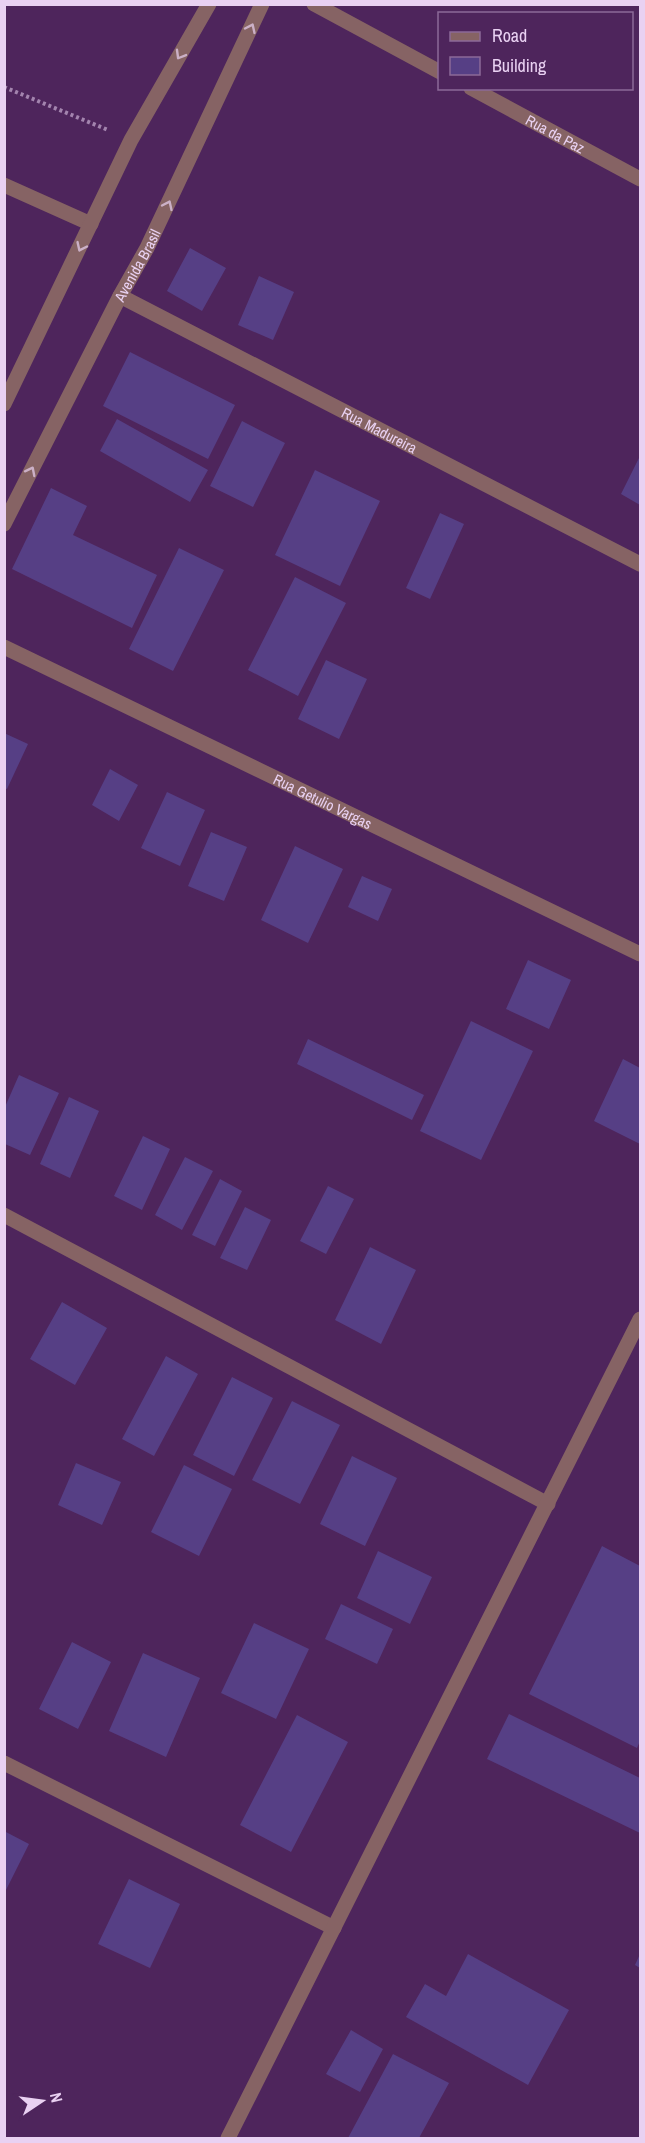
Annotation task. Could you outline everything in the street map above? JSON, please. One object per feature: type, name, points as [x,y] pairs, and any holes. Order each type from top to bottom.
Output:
[{"type":"street","points":[[4,404],[131,140],[209,4]]},
{"type":"street","name":"Avenida Brasil","points":[[4,524],[120,296],[147,248],[262,4]]},
{"type":"street","points":[[314,4],[438,71]]},
{"type":"street","name":"Rua da Paz","points":[[475,90],[640,179]]},
{"type":"street","points":[[4,185],[92,224]]},
{"type":"street","name":"Rua Madureira","points":[[120,296],[640,564]]},
{"type":"street","name":"Rua Getulio Vargas","points":[[4,647],[640,954]]},
{"type":"street","points":[[4,1215],[548,1503]]},
{"type":"street","points":[[228,2139],[640,1319]]},
{"type":"street","points":[[4,1763],[334,1928]]},
{"type":"path","points":[[4,87],[131,140]]},
{"type":"building","points":[[190,248],[226,268],[202,311],[167,291]]},
{"type":"building","points":[[259,276],[294,292],[273,340],[238,325]]},
{"type":"building","points":[[130,352],[235,405],[208,459],[103,406]]},
{"type":"building","points":[[117,419],[208,470],[190,502],[100,451]]},
{"type":"building","points":[[242,421],[285,443],[253,507],[210,486]]},
{"type":"building","points":[[640,456],[640,505],[621,494]]},
{"type":"building","points":[[315,470],[380,501],[340,586],[275,555]]},
{"type":"building","points":[[51,488],[87,506],[73,535],[157,575],[132,628],[12,569]]},
{"type":"building","points":[[440,513],[464,524],[430,599],[406,588]]},
{"type":"building","points":[[179,548],[224,570],[173,671],[129,649]]},
{"type":"building","points":[[295,577],[346,603],[298,696],[248,670]]},
{"type":"building","points":[[326,660],[367,679],[339,739],[298,719]]},
{"type":"building","points":[[4,733],[28,744],[7,789],[4,788]]},
{"type":"building","points":[[110,769],[138,785],[119,821],[92,805]]},
{"type":"building","points":[[167,792],[205,810],[180,866],[141,848]]},
{"type":"building","points":[[211,832],[247,847],[224,901],[188,886]]},
{"type":"building","points":[[295,846],[343,869],[308,943],[261,920]]},
{"type":"building","points":[[362,876],[392,889],[378,921],[348,907]]},
{"type":"building","points":[[528,960],[571,980],[549,1029],[506,1009]]},
{"type":"building","points":[[471,1021],[533,1051],[481,1160],[420,1131]]},
{"type":"building","points":[[308,1039],[424,1095],[412,1120],[297,1064]]},
{"type":"building","points":[[623,1059],[640,1068],[640,1144],[594,1121]]},
{"type":"building","points":[[19,1075],[59,1093],[30,1155],[5,1144],[5,1107]]},
{"type":"building","points":[[69,1097],[99,1111],[70,1178],[40,1164]]},
{"type":"building","points":[[143,1136],[170,1149],[142,1210],[114,1196]]},
{"type":"building","points":[[185,1157],[213,1171],[182,1230],[155,1215]]},
{"type":"building","points":[[220,1179],[242,1191],[215,1246],[192,1235]]},
{"type":"building","points":[[328,1186],[354,1199],[326,1254],[300,1241]]},
{"type":"building","points":[[245,1207],[271,1220],[247,1270],[220,1258]]},
{"type":"building","points":[[370,1247],[416,1270],[381,1344],[335,1320]]},
{"type":"building","points":[[62,1302],[107,1328],[75,1385],[30,1359]]},
{"type":"building","points":[[166,1356],[198,1374],[154,1456],[122,1439]]},
{"type":"building","points":[[232,1377],[273,1398],[234,1476],[193,1455]]},
{"type":"building","points":[[292,1401],[340,1425],[300,1504],[252,1480]]},
{"type":"building","points":[[352,1456],[397,1478],[365,1546],[320,1524]]},
{"type":"building","points":[[76,1463],[121,1482],[102,1525],[58,1505]]},
{"type":"building","points":[[184,1465],[232,1489],[199,1556],[151,1532]]},
{"type":"building","points":[[602,1546],[640,1566],[640,1741],[637,1748],[529,1694]]},
{"type":"building","points":[[378,1551],[432,1577],[410,1624],[357,1598]]},
{"type":"building","points":[[341,1604],[393,1629],[377,1664],[325,1639]]},
{"type":"building","points":[[254,1623],[309,1649],[276,1719],[221,1693]]},
{"type":"building","points":[[72,1642],[111,1662],[78,1729],[39,1709]]},
{"type":"building","points":[[143,1653],[200,1678],[166,1757],[109,1731]]},
{"type":"building","points":[[509,1714],[640,1778],[640,1833],[487,1759]]},
{"type":"building","points":[[297,1715],[348,1742],[291,1852],[240,1825]]},
{"type":"building","points":[[4,1831],[29,1844],[4,1894]]},
{"type":"building","points":[[129,1879],[180,1904],[150,1968],[98,1944]]},
{"type":"building","points":[[468,1954],[569,2010],[528,2085],[406,2017],[425,1984],[446,1996]]},
{"type":"building","points":[[640,1954],[640,1968],[635,1965]]},
{"type":"building","points":[[351,2030],[383,2049],[360,2092],[326,2074]]},
{"type":"building","points":[[393,2054],[449,2083],[419,2138],[348,2138]]}]
